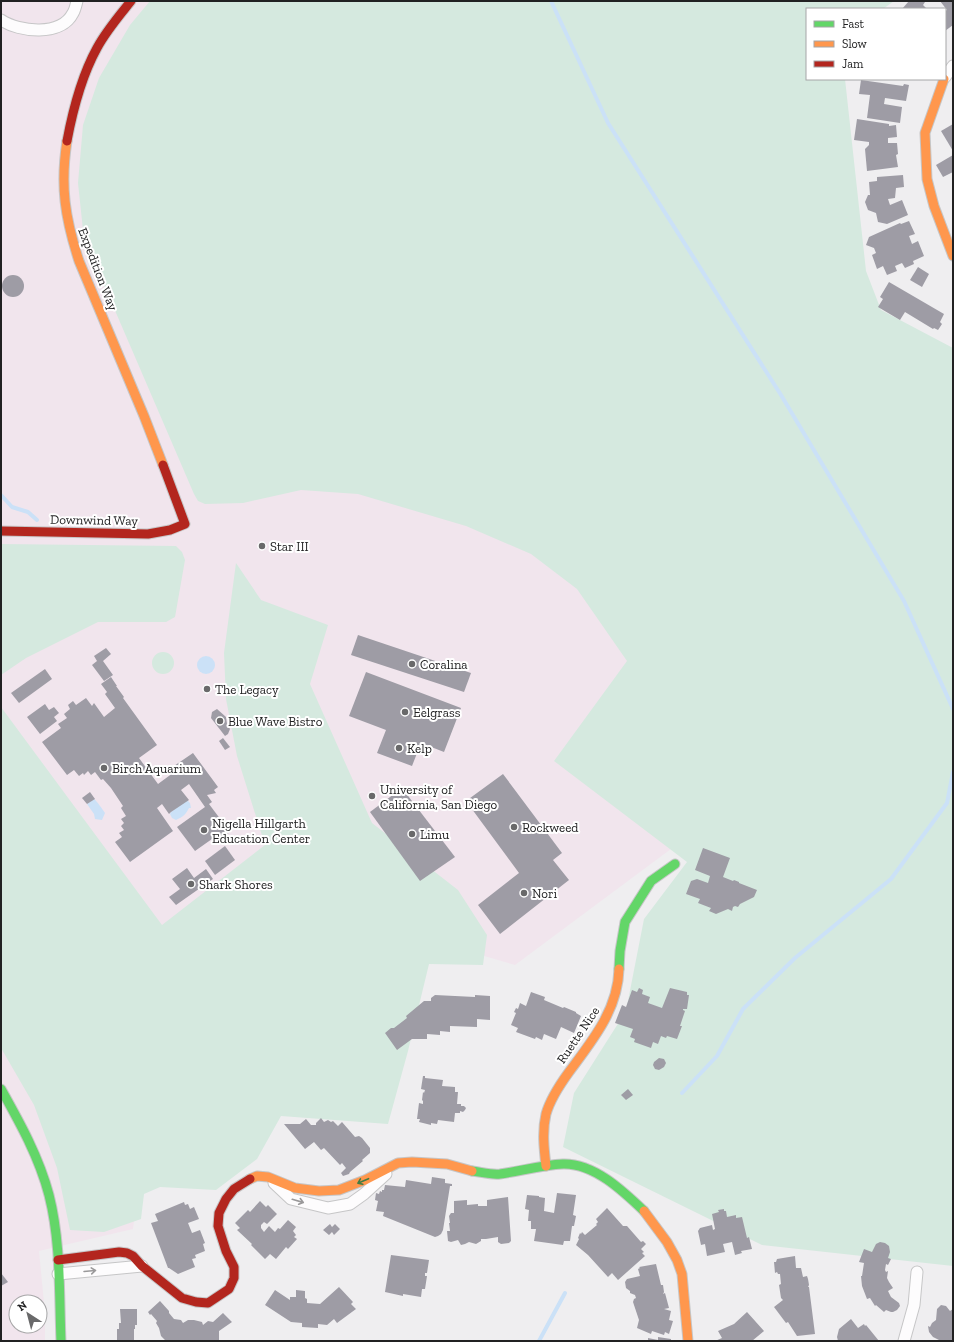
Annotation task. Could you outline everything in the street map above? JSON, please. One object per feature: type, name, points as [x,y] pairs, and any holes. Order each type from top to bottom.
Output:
[{"type":"street","points":[[1,20],[22,28],[38,30],[52,29],[64,23],[73,14],[77,1]]},
{"type":"street","name":"Expedition Way","points":[[131,1],[114,22],[97,49],[84,77],[76,100],[68,137],[64,174],[65,208],[70,235],[79,261],[144,416],[185,524]]},
{"type":"street","points":[[946,75],[953,66]]},
{"type":"street","points":[[943,80],[925,134],[927,179],[934,206],[953,256]]},
{"type":"street","name":"Downwind Way","points":[[1,531],[148,534],[170,530],[185,524]]},
{"type":"street","name":"Ruette Nice","points":[[546,1166],[543,1141],[546,1114],[559,1086],[601,1028],[609,1013],[619,981],[620,951],[625,922],[651,881],[676,864]]},
{"type":"street","points":[[1,1089],[16,1116],[41,1171],[52,1210],[58,1260],[61,1341]]},
{"type":"street","points":[[58,1260],[119,1252],[127,1253],[138,1260],[142,1266],[182,1298],[196,1302],[208,1303],[228,1289],[234,1278],[234,1267],[226,1251],[218,1226],[219,1213],[226,1199],[234,1189],[247,1180],[257,1176],[268,1177],[295,1188],[319,1191],[339,1190],[365,1180],[398,1163],[412,1162],[447,1164],[473,1171],[498,1174],[565,1164],[581,1167],[594,1172],[622,1190],[645,1212],[667,1242],[677,1260],[682,1274],[688,1341]]},
{"type":"street","points":[[268,1177],[291,1198],[328,1208],[350,1204],[364,1194],[398,1163]]},
{"type":"street","points":[[104,1255],[106,1270]]},
{"type":"street","points":[[58,1274],[142,1266]]},
{"type":"street","points":[[904,1341],[914,1305],[917,1272]]},
{"type":"shaded area","name":"University of California, San Diego","points":[[1,1],[884,1],[806,8],[806,80],[807,80],[872,329],[953,383],[953,639],[515,965],[474,953],[423,953],[271,1113],[159,1177],[138,1191],[133,1229],[39,1251],[43,1294],[8,1294],[8,1334],[45,1334],[45,1341],[1,1341]]},
{"type":"green space","points":[[150,1],[894,1],[884,8],[806,8],[806,80],[845,80],[866,271],[881,310],[953,348],[953,1266],[762,1245],[563,1147],[574,1093],[626,1011],[644,919],[687,862],[554,761],[627,661],[577,589],[531,554],[466,526],[358,494],[301,490],[243,503],[205,504],[198,501],[98,271],[83,230],[78,183],[83,125],[99,78],[130,25]]},
{"type":"green space","points":[[1,544],[176,546],[182,552],[185,560],[175,617],[166,622],[98,622],[26,658],[1,675]]},
{"type":"green space","points":[[236,563],[261,600],[328,625],[310,684],[372,823],[458,890],[487,935],[483,965],[429,964],[408,1051],[388,1124],[281,1116],[257,1159],[216,1190],[160,1187],[144,1194],[141,1219],[104,1232],[70,1230],[57,1168],[34,1105],[1,1048],[1,707],[162,925],[265,845],[237,756],[226,699],[224,653]]},
{"type":"green space","points":[[159,652],[167,652],[174,659],[174,667],[167,674],[159,674],[152,667],[152,659]]},
{"type":"water","points":[[206,656],[212,659],[215,665],[212,671],[206,674],[200,671],[197,665],[200,659]]},
{"type":"water","points":[[94,799],[105,813],[102,820],[95,819],[94,814],[87,804]]},
{"type":"water","points":[[187,800],[190,803],[191,808],[189,808],[184,815],[178,819],[176,820],[172,818],[170,814],[171,812]]},
{"type":"building","points":[[909,1],[924,1],[925,2],[923,5],[926,8],[903,8]]},
{"type":"building","points":[[940,1],[953,1],[953,25],[946,30],[947,10]]},
{"type":"building","points":[[861,80],[903,86],[904,84],[909,85],[906,101],[885,98],[884,104],[902,107],[900,123],[867,118],[870,95],[859,94]]},
{"type":"building","points":[[857,119],[889,124],[889,126],[896,125],[897,137],[888,138],[888,143],[897,143],[898,154],[896,155],[898,167],[867,171],[865,149],[869,145],[869,142],[854,140]]},
{"type":"building","points":[[953,124],[953,151],[941,131]]},
{"type":"building","points":[[953,155],[953,172],[943,177],[936,165]]},
{"type":"building","points":[[903,175],[904,187],[896,188],[895,198],[888,199],[890,205],[902,200],[908,215],[887,224],[878,222],[876,213],[868,210],[865,202],[868,195],[870,195],[869,182],[877,181],[877,177]]},
{"type":"building","points":[[909,221],[915,234],[909,236],[912,244],[918,241],[924,256],[913,261],[914,264],[905,268],[902,263],[895,266],[897,271],[887,275],[883,266],[877,269],[872,255],[876,253],[874,248],[866,245],[869,237],[900,223]]},
{"type":"building","points":[[918,267],[929,274],[922,287],[910,280]]},
{"type":"building","points":[[13,275],[21,278],[24,286],[21,294],[13,297],[5,294],[2,286],[5,278]]},
{"type":"building","points":[[889,282],[944,314],[940,322],[942,324],[938,330],[933,329],[905,312],[900,320],[878,307],[883,299],[880,297]]},
{"type":"building","name":"Coralina","points":[[358,635],[471,673],[464,692],[351,655]]},
{"type":"building","points":[[106,648],[111,654],[103,661],[113,675],[104,681],[92,665],[97,661],[94,656]]},
{"type":"building","points":[[45,669],[52,679],[19,703],[11,693]]},
{"type":"building","name":"Eelgrass","points":[[366,672],[461,708],[444,752],[421,743],[412,766],[377,753],[386,730],[349,716]]},
{"type":"building","name":"Birch Aquarium","points":[[111,677],[124,697],[123,698],[157,745],[139,758],[158,784],[177,770],[174,766],[193,753],[218,787],[214,790],[216,793],[207,795],[212,802],[209,804],[230,832],[222,838],[219,834],[195,851],[177,827],[205,807],[189,784],[181,790],[189,800],[169,814],[162,804],[157,808],[173,831],[130,862],[115,842],[122,837],[119,833],[124,830],[121,826],[124,823],[121,819],[126,816],[121,808],[123,806],[111,788],[103,779],[101,780],[95,772],[91,775],[88,771],[84,775],[83,773],[79,776],[74,770],[67,775],[42,742],[61,728],[58,724],[67,718],[64,714],[70,709],[68,705],[73,701],[76,705],[86,698],[92,706],[94,703],[104,717],[115,708],[105,694],[107,692],[101,684]]},
{"type":"building","points":[[45,704],[49,710],[54,707],[59,713],[54,717],[57,721],[40,734],[27,717]]},
{"type":"building","name":"Blue Wave Bistro","points":[[217,709],[226,717],[227,724],[230,729],[228,734],[225,736],[211,718],[212,712]]},
{"type":"building","points":[[223,738],[230,747],[225,750],[219,741]]},
{"type":"building","name":"Rockweed","points":[[503,774],[562,853],[553,860],[569,880],[500,934],[478,905],[519,873],[466,801]]},
{"type":"building","name":"Limu","points":[[402,788],[455,857],[420,881],[370,812]]},
{"type":"building","points":[[90,792],[95,799],[87,804],[82,798]]},
{"type":"building","name":"Nigella Hillgarth Education Center","points":[[225,846],[235,860],[215,875],[205,861]]},
{"type":"building","points":[[703,848],[730,858],[723,877],[757,890],[754,897],[740,904],[738,907],[733,907],[732,911],[728,909],[716,914],[709,911],[711,908],[698,903],[700,899],[686,894],[691,881],[697,879],[708,883],[710,876],[695,870]]},
{"type":"building","name":"Shark Shores","points":[[187,868],[194,878],[206,869],[213,879],[176,905],[169,897],[180,889],[172,879]]},
{"type":"building","points":[[639,988],[643,990],[642,994],[650,997],[648,1003],[662,1008],[670,988],[687,992],[687,995],[689,995],[687,1009],[683,1009],[685,1011],[680,1026],[682,1026],[677,1039],[661,1036],[658,1044],[653,1042],[651,1048],[634,1042],[635,1039],[630,1037],[633,1029],[615,1023],[622,1005],[626,1007],[632,990],[637,992]]},
{"type":"building","points":[[531,992],[545,997],[544,1000],[576,1012],[581,1016],[574,1033],[561,1027],[556,1039],[544,1034],[542,1040],[516,1032],[518,1028],[511,1025],[516,1013],[514,1012],[516,1008],[518,1009],[520,1003],[526,1006]]},
{"type":"building","points":[[435,995],[475,997],[475,995],[490,996],[490,1020],[477,1019],[477,1027],[450,1026],[450,1032],[440,1031],[440,1035],[427,1034],[427,1039],[412,1039],[397,1050],[385,1033],[407,1018],[406,1016],[424,1001],[431,1001],[431,998]]},
{"type":"building","points":[[659,1058],[664,1059],[666,1063],[664,1067],[659,1070],[655,1069],[653,1065]]},
{"type":"building","points":[[423,1076],[425,1076],[425,1078],[443,1080],[442,1086],[455,1087],[455,1092],[458,1092],[457,1104],[461,1104],[461,1106],[466,1108],[463,1112],[460,1111],[460,1113],[455,1113],[454,1122],[438,1120],[437,1124],[431,1123],[431,1125],[419,1122],[420,1119],[417,1119],[419,1103],[423,1104],[423,1092],[424,1093],[425,1090],[421,1089]]},
{"type":"building","points":[[628,1089],[633,1095],[626,1100],[621,1095]]},
{"type":"building","points":[[321,1118],[324,1122],[328,1120],[331,1122],[333,1121],[338,1126],[342,1122],[355,1137],[359,1136],[362,1138],[370,1148],[370,1153],[349,1174],[343,1176],[341,1173],[346,1168],[342,1163],[340,1165],[324,1148],[321,1150],[314,1142],[305,1149],[284,1124],[300,1124],[306,1119],[311,1125],[316,1125]]},
{"type":"building","points":[[432,1177],[445,1179],[445,1183],[452,1184],[452,1186],[450,1186],[443,1230],[438,1236],[435,1237],[383,1216],[384,1212],[376,1211],[378,1201],[375,1200],[376,1193],[379,1194],[380,1191],[382,1192],[385,1185],[405,1187],[406,1180],[431,1184]]},
{"type":"building","points":[[557,1193],[576,1195],[573,1215],[576,1216],[574,1226],[572,1226],[570,1241],[564,1241],[563,1245],[534,1241],[536,1229],[531,1229],[531,1221],[528,1221],[529,1210],[525,1209],[527,1195],[545,1198],[544,1211],[554,1213]]},
{"type":"building","points":[[508,1197],[511,1241],[509,1243],[501,1244],[498,1242],[498,1237],[481,1239],[481,1241],[476,1244],[469,1242],[461,1245],[458,1240],[451,1242],[448,1241],[447,1231],[450,1231],[449,1216],[451,1213],[454,1213],[454,1201],[467,1200],[467,1205],[478,1204],[478,1206],[487,1206],[487,1200]]},
{"type":"building","points":[[260,1201],[266,1207],[268,1205],[277,1214],[267,1224],[264,1222],[261,1225],[264,1232],[269,1226],[275,1232],[288,1220],[296,1227],[293,1231],[296,1235],[294,1237],[297,1239],[288,1249],[286,1247],[276,1259],[270,1254],[265,1259],[237,1230],[240,1228],[235,1223],[248,1210],[250,1212]]},
{"type":"building","points":[[184,1202],[185,1205],[188,1204],[190,1209],[194,1207],[199,1219],[188,1223],[192,1233],[200,1230],[205,1243],[203,1244],[205,1251],[195,1255],[196,1258],[192,1259],[195,1267],[178,1274],[168,1268],[151,1223],[158,1221],[155,1214]]},
{"type":"building","points":[[607,1208],[623,1226],[627,1226],[641,1242],[643,1241],[646,1244],[641,1249],[645,1256],[618,1280],[612,1273],[608,1277],[588,1255],[576,1245],[580,1233],[581,1234],[582,1232],[585,1235],[597,1225],[596,1224],[598,1222],[596,1219]]},
{"type":"building","points":[[724,1209],[727,1217],[736,1215],[736,1218],[742,1217],[747,1238],[749,1237],[752,1249],[741,1251],[742,1253],[735,1255],[732,1242],[723,1244],[725,1252],[707,1256],[705,1244],[701,1245],[698,1231],[700,1228],[712,1225],[713,1230],[715,1229],[712,1214],[719,1212],[718,1210]]},
{"type":"building","points":[[330,1224],[332,1227],[335,1224],[340,1229],[334,1235],[332,1232],[329,1235],[323,1230]]},
{"type":"building","points":[[880,1242],[889,1246],[890,1252],[888,1258],[891,1259],[888,1265],[886,1264],[885,1270],[886,1272],[888,1271],[887,1278],[893,1288],[888,1291],[891,1297],[899,1303],[900,1306],[893,1312],[886,1310],[884,1312],[876,1305],[875,1306],[870,1298],[867,1299],[862,1286],[861,1276],[864,1263],[859,1262],[864,1249],[872,1252],[876,1244]]},
{"type":"building","points":[[391,1255],[429,1260],[427,1273],[425,1273],[425,1276],[427,1276],[425,1289],[422,1289],[421,1297],[403,1294],[403,1296],[385,1292]]},
{"type":"building","points":[[795,1256],[796,1268],[801,1268],[803,1277],[807,1276],[808,1279],[815,1334],[797,1336],[788,1322],[786,1323],[774,1307],[783,1300],[781,1298],[779,1285],[781,1284],[780,1274],[777,1272],[775,1273],[774,1262],[776,1262],[777,1259]]},
{"type":"building","points":[[656,1264],[661,1285],[663,1285],[663,1294],[665,1293],[669,1308],[664,1309],[671,1311],[669,1320],[673,1321],[669,1334],[665,1332],[664,1335],[652,1331],[651,1334],[637,1328],[639,1320],[633,1302],[636,1298],[635,1295],[630,1293],[630,1291],[626,1288],[625,1282],[627,1279],[640,1276],[638,1269],[640,1268],[639,1267]]},
{"type":"building","points":[[1,1273],[8,1282],[1,1286]]},
{"type":"building","points":[[339,1287],[353,1302],[351,1304],[356,1309],[337,1323],[334,1319],[327,1325],[318,1324],[318,1328],[302,1327],[302,1323],[291,1322],[265,1305],[275,1290],[290,1300],[290,1297],[296,1297],[296,1290],[305,1291],[307,1303],[320,1304]]},
{"type":"building","points":[[160,1301],[174,1319],[181,1320],[183,1323],[188,1320],[194,1320],[202,1322],[203,1325],[208,1321],[213,1322],[223,1313],[232,1322],[219,1331],[219,1340],[222,1341],[166,1341],[161,1336],[156,1323],[157,1321],[148,1312]]},
{"type":"building","points":[[941,1305],[946,1306],[950,1311],[953,1309],[953,1341],[941,1341],[933,1337],[929,1332],[928,1326],[930,1327],[936,1320],[937,1309]]},
{"type":"building","points":[[120,1309],[137,1309],[137,1325],[135,1325],[134,1329],[134,1341],[117,1341],[117,1329],[119,1329],[119,1323],[121,1323]]},
{"type":"building","points":[[747,1312],[764,1331],[752,1341],[715,1341],[722,1338],[718,1331],[734,1324]]},
{"type":"building","points":[[851,1319],[858,1328],[864,1324],[865,1326],[866,1325],[879,1341],[838,1341],[837,1337],[839,1329]]},
{"type":"building","points":[[658,1337],[671,1339],[671,1341],[648,1341],[648,1338],[658,1340]]},
{"type":"waterway","points":[[551,1],[608,123],[781,395],[904,601],[953,709]]},
{"type":"waterway","points":[[1,495],[12,507],[28,512],[37,520]]},
{"type":"waterway","points":[[682,1093],[717,1056],[743,1009],[795,958],[891,879],[947,803],[953,772]]},
{"type":"waterway","points":[[539,1341],[565,1293]]},
{"type":"traffic: fast","points":[[619,969],[620,951],[625,922],[651,881],[675,864]]},
{"type":"traffic: fast","points":[[1,1089],[22,1127],[40,1167],[49,1195],[58,1249],[61,1341]]},
{"type":"traffic: fast","points":[[472,1171],[500,1174],[563,1164],[575,1165],[597,1173],[627,1195],[644,1211]]},
{"type":"traffic: slow","points":[[944,80],[925,133],[927,179],[934,206],[953,256]]},
{"type":"traffic: slow","points":[[67,141],[64,173],[65,202],[74,245],[79,261],[163,465]]},
{"type":"traffic: slow","points":[[546,1166],[544,1147],[546,1114],[559,1086],[595,1037],[609,1011],[618,984],[619,969]]},
{"type":"traffic: slow","points":[[250,1179],[257,1176],[268,1177],[295,1188],[319,1191],[339,1190],[365,1180],[398,1163],[412,1162],[447,1164],[472,1171]]},
{"type":"traffic: slow","points":[[644,1211],[667,1242],[677,1260],[682,1274],[688,1341]]},
{"type":"traffic: jam","points":[[67,141],[78,93],[91,59],[104,36],[131,1]]},
{"type":"traffic: jam","points":[[1,531],[148,534],[170,530],[185,524],[163,465]]},
{"type":"traffic: jam","points":[[58,1260],[119,1252],[127,1253],[133,1256],[142,1266],[182,1298],[196,1302],[208,1303],[229,1289],[234,1278],[234,1267],[226,1251],[218,1226],[219,1213],[226,1199],[234,1189],[250,1179]]},
{"type":"place","name":"Star III","points":[[262,546]]},
{"type":"place","name":"Coralina","points":[[412,664]]},
{"type":"place","name":"The Legacy","points":[[207,689]]},
{"type":"place","name":"Eelgrass","points":[[405,712]]},
{"type":"place","name":"Blue Wave Bistro","points":[[220,721]]},
{"type":"place","name":"Kelp","points":[[399,748]]},
{"type":"place","name":"Birch Aquarium","points":[[104,768]]},
{"type":"place","name":"University of California, San Diego","points":[[372,796]]},
{"type":"place","name":"Rockweed","points":[[514,827]]},
{"type":"place","name":"Nigella Hillgarth Education Center","points":[[204,830]]},
{"type":"place","name":"Limu","points":[[412,834]]},
{"type":"place","name":"Shark Shores","points":[[191,884]]},
{"type":"place","name":"Nori","points":[[524,893]]}]
